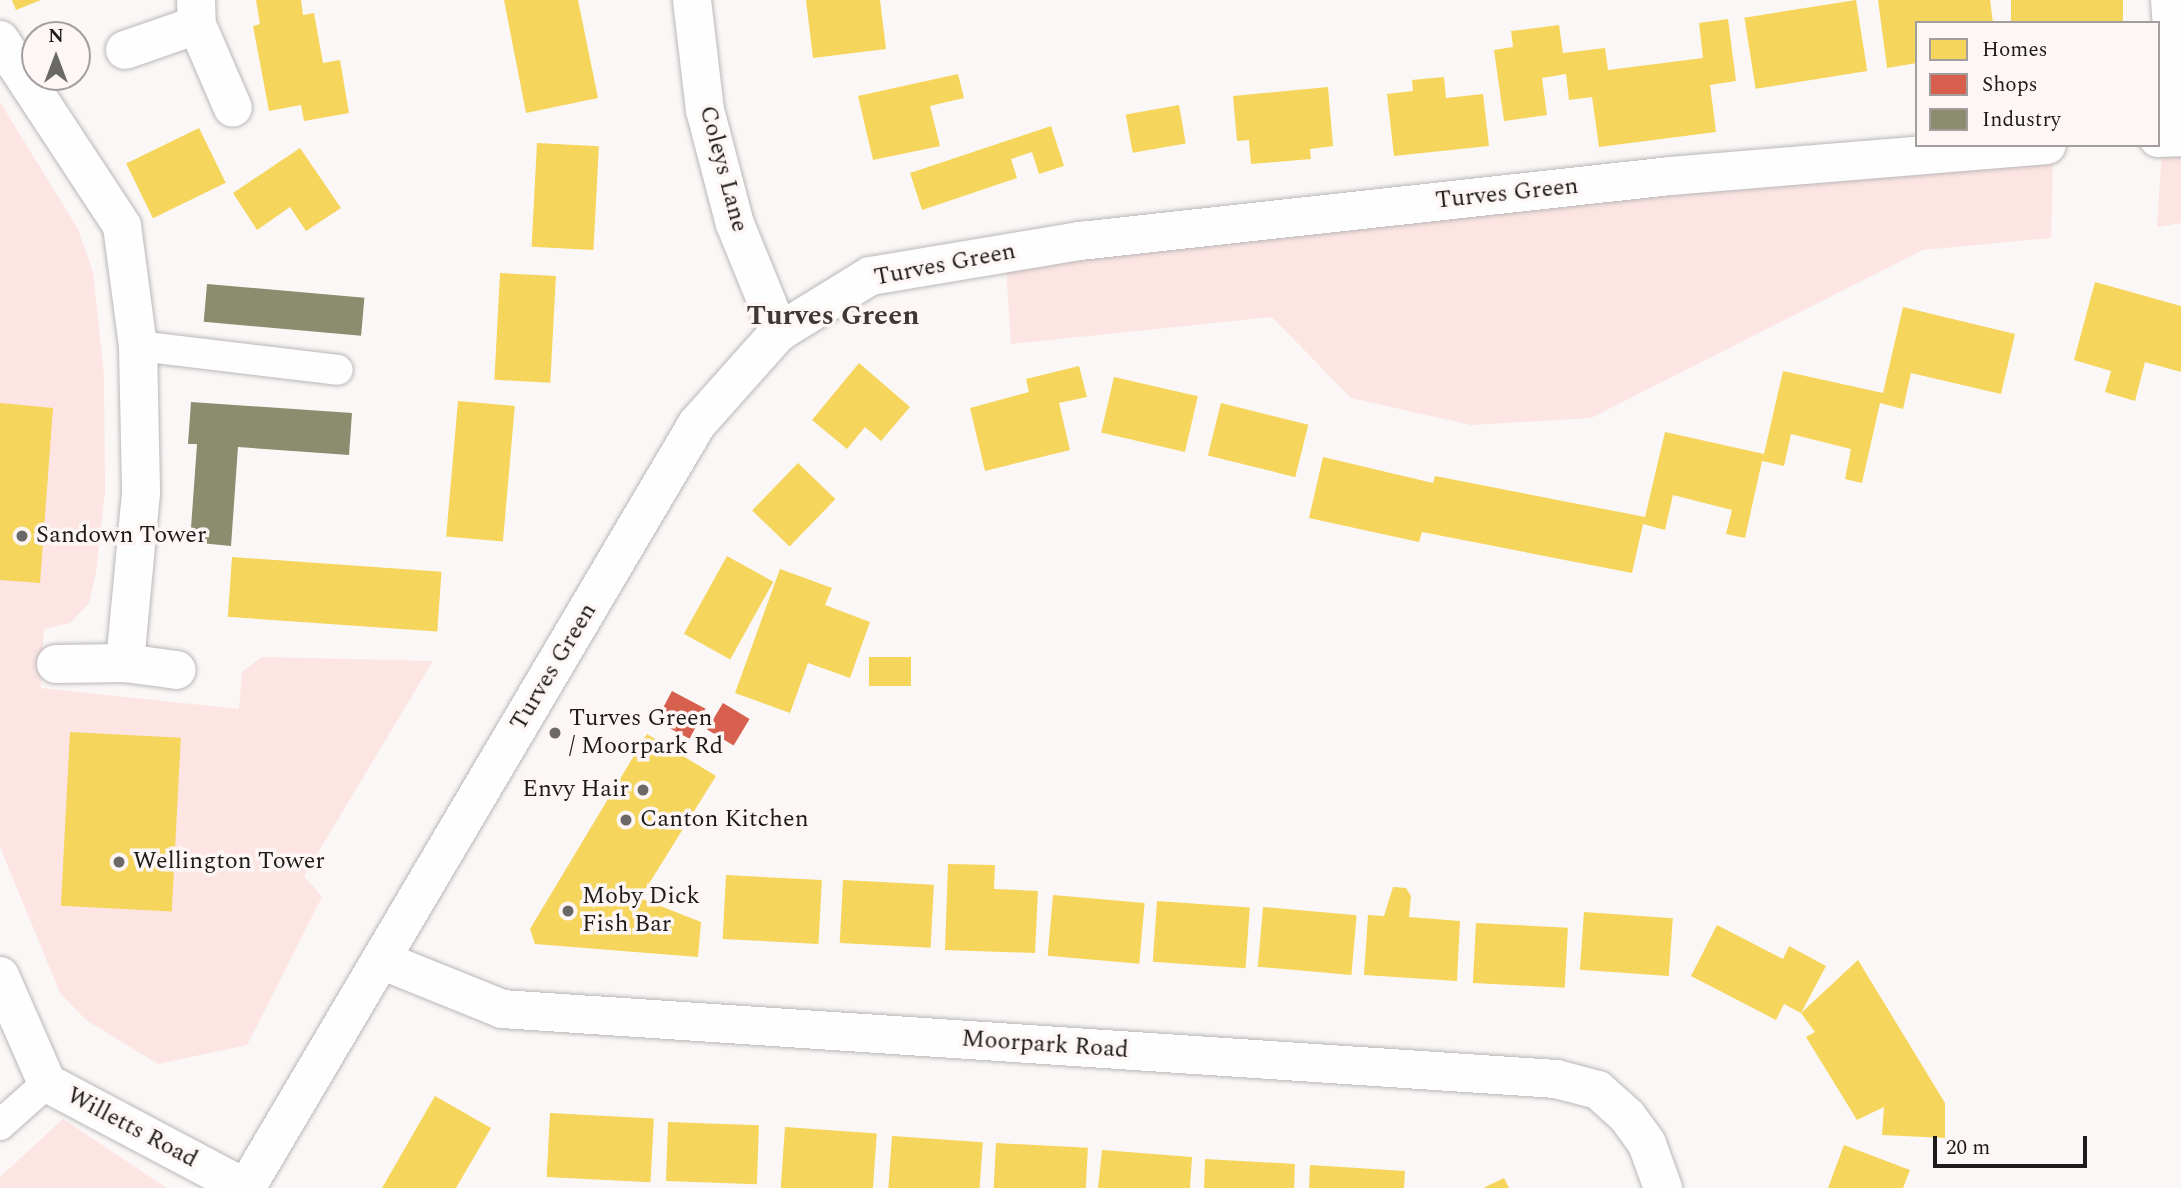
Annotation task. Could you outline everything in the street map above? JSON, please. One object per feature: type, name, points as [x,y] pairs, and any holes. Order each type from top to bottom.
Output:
[{"type":"street","name":"Coleys Lane","points":[[692,0],[705,110],[725,186],[779,332]]},
{"type":"street","points":[[125,50],[196,13],[233,108]]},
{"type":"street","points":[[0,40],[121,226],[138,346],[141,493],[125,663]]},
{"type":"street","name":"Turves Green","points":[[245,1188],[697,424],[779,332],[870,276],[1057,244],[1671,176],[2023,147]]},
{"type":"street","points":[[56,664],[125,663],[177,670]]},
{"type":"street","name":"Moorpark Road","points":[[381,960],[502,1009],[1556,1079],[1598,1090],[1627,1116],[1647,1144],[1663,1188]]},
{"type":"street","name":"Willetts Road","points":[[0,976],[47,1083],[245,1188]]},
{"type":"lane","points":[[2165,0],[2172,137]]},
{"type":"lane","points":[[138,346],[338,370]]},
{"type":"lane","points":[[0,1125],[47,1083]]},
{"type":"shaded area","points":[[0,102],[78,229],[93,272],[104,375],[105,492],[96,572],[89,603],[70,623],[44,629],[41,688],[239,709],[242,672],[262,657],[433,661],[304,876],[322,897],[247,1045],[158,1064],[86,1020],[60,993],[0,847]]},
{"type":"shaded area","points":[[2162,149],[2181,151],[2181,223],[2157,227]]},
{"type":"shaded area","points":[[2053,163],[2051,238],[1923,250],[1591,418],[1471,425],[1351,398],[1272,317],[1011,344],[1006,266],[1697,188]]},
{"type":"shaded area","points":[[63,1119],[167,1188],[0,1188],[0,1177]]},
{"type":"building: Homes","points":[[12,0],[41,0],[16,10]]},
{"type":"building: Homes","points":[[256,0],[301,0],[303,15],[314,13],[323,63],[340,60],[349,113],[304,121],[301,105],[269,111],[253,26],[260,24]]},
{"type":"building: Homes","points":[[504,0],[578,0],[598,98],[526,113]]},
{"type":"building: Homes","points":[[806,0],[880,0],[886,49],[813,58]]},
{"type":"building: Homes","points":[[1856,0],[1867,71],[1756,89],[1744,18]]},
{"type":"building: Homes","points":[[1878,0],[1990,0],[1993,21],[1915,21],[1915,63],[1887,68]]},
{"type":"building: Homes","points":[[2011,0],[2123,0],[2123,21],[2011,21]]},
{"type":"building: Homes","points":[[1728,19],[1736,81],[1710,85],[1716,132],[1599,147],[1592,97],[1569,100],[1566,74],[1542,78],[1547,115],[1504,121],[1494,50],[1513,47],[1511,31],[1559,25],[1563,53],[1605,48],[1608,70],[1703,58],[1699,23]]},
{"type":"building: Homes","points":[[958,74],[964,98],[930,106],[940,146],[873,160],[858,96]]},
{"type":"building: Homes","points":[[1444,77],[1446,98],[1483,94],[1489,146],[1394,156],[1387,94],[1413,91],[1412,80]]},
{"type":"building: Homes","points":[[1328,87],[1333,146],[1310,149],[1311,159],[1251,164],[1249,140],[1237,141],[1233,96]]},
{"type":"building: Homes","points":[[1179,105],[1186,143],[1133,153],[1126,114]]},
{"type":"building: Homes","points":[[1051,126],[1064,166],[1039,174],[1032,152],[1011,159],[1017,178],[922,210],[910,173]]},
{"type":"building: Homes","points":[[199,128],[226,183],[153,218],[126,164]]},
{"type":"building: Homes","points":[[537,143],[599,146],[593,250],[532,247]]},
{"type":"building: Homes","points":[[300,148],[341,208],[306,231],[290,207],[257,230],[233,193]]},
{"type":"building: Homes","points":[[500,273],[556,276],[550,383],[494,380]]},
{"type":"building: Homes","points":[[2095,282],[2181,306],[2181,372],[2145,362],[2135,401],[2105,392],[2111,371],[2074,360]]},
{"type":"building: Homes","points":[[1903,307],[2015,334],[2001,394],[1911,373],[1903,409],[1880,403],[1862,483],[1845,479],[1851,449],[1791,434],[1784,466],[1762,461],[1745,538],[1726,534],[1732,510],[1673,495],[1665,530],[1643,524],[1632,573],[1422,532],[1419,542],[1309,518],[1323,457],[1433,483],[1435,476],[1645,517],[1665,432],[1764,454],[1783,371],[1883,393]]},
{"type":"building: Homes","points":[[859,363],[910,407],[881,441],[865,427],[847,449],[812,420]]},
{"type":"building: Homes","points":[[1079,366],[1087,397],[1059,403],[1070,450],[985,471],[970,408],[1029,392],[1026,379]]},
{"type":"building: Homes","points":[[1114,377],[1198,396],[1185,452],[1101,433]]},
{"type":"building: Homes","points":[[458,401],[515,406],[503,541],[446,536]]},
{"type":"building: Homes","name":"Sandown Tower","points":[[0,403],[53,408],[40,583],[0,580]]},
{"type":"building: Homes","points":[[1221,403],[1308,425],[1295,477],[1208,455]]},
{"type":"building: Homes","points":[[798,463],[835,499],[790,547],[752,510]]},
{"type":"building: Homes","points":[[727,556],[773,582],[730,660],[684,634]]},
{"type":"building: Homes","points":[[232,557],[441,572],[437,632],[228,617]]},
{"type":"building: Homes","points":[[780,569],[832,588],[825,605],[870,622],[850,678],[808,663],[790,713],[735,693]]},
{"type":"building: Homes","points":[[869,657],[911,657],[911,686],[869,686]]},
{"type":"building: Homes","name":"Wellington Tower","points":[[70,732],[181,738],[172,912],[61,906]]},
{"type":"building: Homes","points":[[647,734],[716,776],[640,898],[701,922],[698,957],[535,944],[530,929]]},
{"type":"building: Homes","points":[[948,864],[995,865],[994,889],[1038,891],[1035,953],[945,950]]},
{"type":"building: Homes","points":[[726,875],[822,880],[819,944],[723,939]]},
{"type":"building: Homes","points":[[843,880],[934,885],[931,948],[840,943]]},
{"type":"building: Homes","points":[[1393,887],[1406,888],[1411,896],[1409,917],[1460,921],[1457,981],[1364,975],[1368,915],[1384,916]]},
{"type":"building: Homes","points":[[1053,895],[1145,903],[1139,964],[1048,956]]},
{"type":"building: Homes","points":[[1157,901],[1250,907],[1246,968],[1153,962]]},
{"type":"building: Homes","points":[[1263,907],[1357,915],[1351,975],[1258,967]]},
{"type":"building: Homes","points":[[1584,912],[1673,918],[1669,976],[1580,970]]},
{"type":"building: Homes","points":[[1476,923],[1568,928],[1565,988],[1473,983]]},
{"type":"building: Homes","points":[[1717,925],[1783,959],[1789,946],[1826,966],[1801,1013],[1784,1004],[1776,1020],[1691,976]]},
{"type":"building: Homes","points":[[1858,960],[1945,1103],[1945,1138],[1882,1135],[1884,1107],[1857,1120],[1806,1037],[1815,1032],[1801,1013]]},
{"type":"building: Homes","points":[[435,1096],[491,1128],[456,1188],[382,1188]]},
{"type":"building: Homes","points":[[550,1113],[654,1118],[651,1182],[547,1177]]},
{"type":"building: Homes","points":[[668,1122],[759,1125],[757,1184],[666,1181]]},
{"type":"building: Homes","points":[[785,1127],[877,1133],[873,1188],[781,1188]]},
{"type":"building: Homes","points":[[892,1136],[983,1142],[980,1188],[888,1188]]},
{"type":"building: Homes","points":[[996,1143],[1088,1148],[1086,1188],[994,1188]]},
{"type":"building: Homes","points":[[1844,1145],[1910,1170],[1903,1188],[1828,1188]]},
{"type":"building: Homes","points":[[1102,1150],[1192,1157],[1190,1188],[1098,1188]]},
{"type":"building: Homes","points":[[1205,1159],[1295,1164],[1294,1188],[1204,1188]]},
{"type":"building: Homes","points":[[1310,1165],[1405,1171],[1404,1188],[1309,1188]]},
{"type":"building: Homes","points":[[1504,1178],[1509,1188],[1483,1188]]},
{"type":"building: Shops","points":[[672,691],[706,709],[690,739],[656,721]]},
{"type":"building: Shops","points":[[723,703],[750,719],[734,746],[707,730]]},
{"type":"building: Industry","points":[[207,284],[364,298],[361,336],[204,322]]},
{"type":"building: Industry","points":[[191,402],[352,413],[349,455],[238,447],[231,546],[190,542],[197,444],[188,444]]},
{"type":"place","name":"Sandown Tower","points":[[22,536]]},
{"type":"place","name":"Turves Green / Moorpark Rd","points":[[555,733]]},
{"type":"place","name":"Envy Hair","points":[[643,790]]},
{"type":"place","name":"Canton Kitchen","points":[[626,820]]},
{"type":"place","name":"Wellington Tower","points":[[119,862]]},
{"type":"place","name":"Moby Dick Fish Bar","points":[[568,911]]},
{"type":"district","name":"Turves Green","points":[[833,316]]}]
